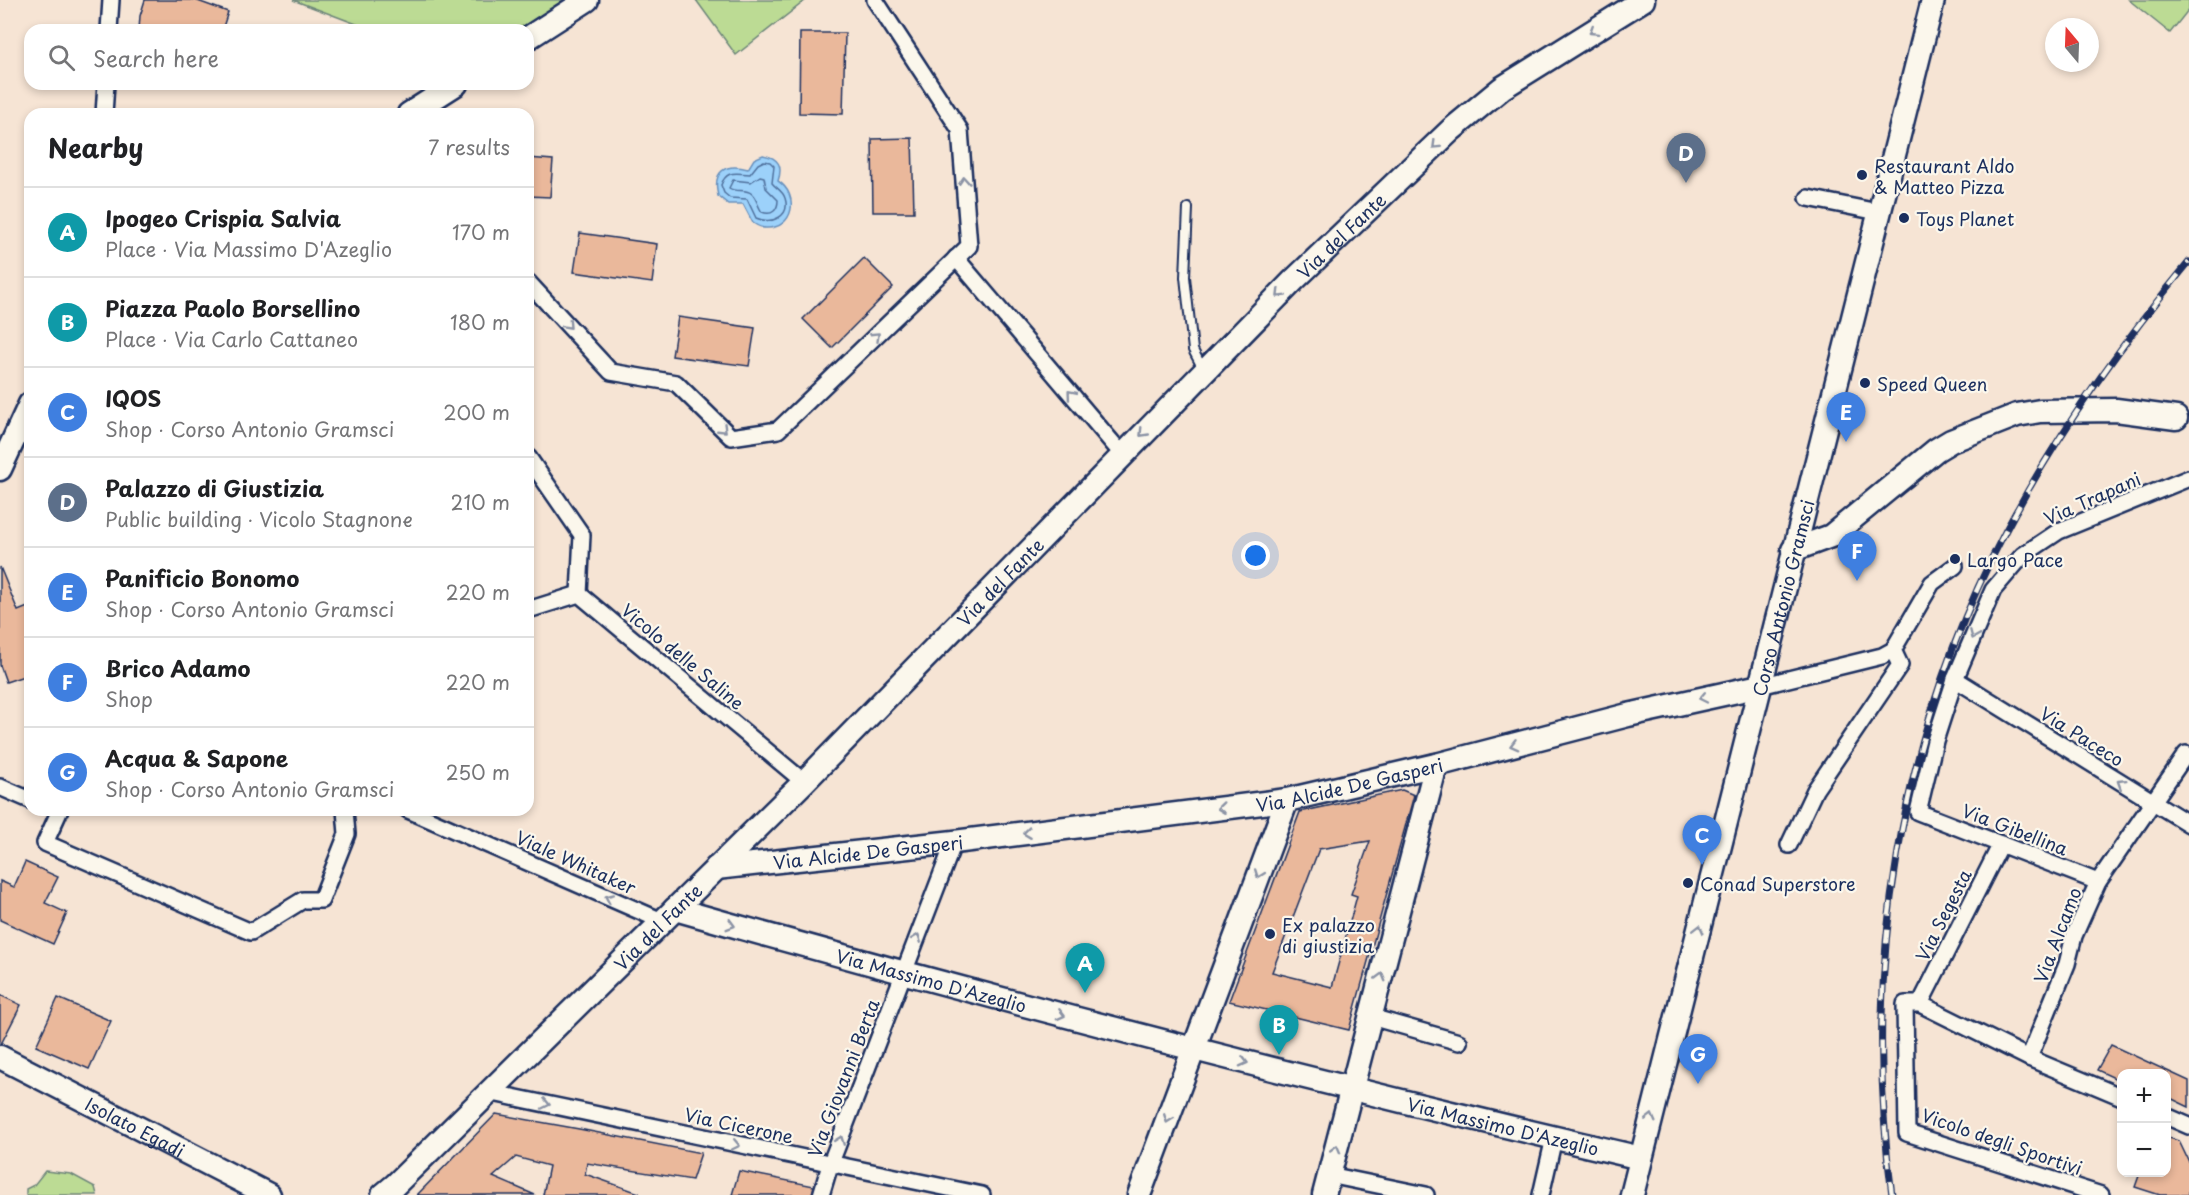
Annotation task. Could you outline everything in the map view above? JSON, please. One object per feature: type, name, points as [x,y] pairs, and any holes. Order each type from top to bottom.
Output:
[{"type":"street","points":[[109,24],[111,0]]},
{"type":"street","points":[[534,34],[587,0]]},
{"type":"street","points":[[534,289],[611,372],[676,383],[731,437],[778,430],[969,246],[960,130],[875,0]]},
{"type":"street","name":"Via del Fante","points":[[383,1195],[804,782],[1204,370],[1293,281],[1451,130],[1502,88],[1643,0]]},
{"type":"street","name":"Corso Antonio Gramsci","points":[[1632,1195],[1933,0]]},
{"type":"street","points":[[104,108],[106,90]]},
{"type":"street","points":[[418,108],[447,90]]},
{"type":"street","points":[[1808,198],[1878,212]]},
{"type":"street","points":[[956,258],[1122,454]]},
{"type":"street","points":[[1794,550],[1831,536],[1936,450],[1951,441],[2017,415],[2040,411],[2116,410],[2183,418]]},
{"type":"street","points":[[0,469],[22,435]]},
{"type":"street","points":[[534,466],[582,535],[579,594],[534,608]]},
{"type":"street","name":"Via Trapani","points":[[1918,812],[1935,741],[1955,679],[1993,590],[2023,555],[2059,531],[2189,478]]},
{"type":"street","points":[[1789,845],[1815,790],[1899,664],[1893,650],[1932,583],[1955,566]]},
{"type":"street","name":"Vicolo delle Saline","points":[[579,594],[804,782]]},
{"type":"street","name":"Via Alcide De Gasperi","points":[[716,868],[954,842],[1287,800],[1437,765],[1628,714],[1760,686],[1882,656],[1893,650]]},
{"type":"street","name":"Via Paceco","points":[[1955,679],[2189,824]]},
{"type":"street","name":"Via Alcamo","points":[[2029,1058],[2067,964],[2074,936],[2098,882],[2186,754],[2189,755]]},
{"type":"street","points":[[1426,1195],[1326,1185],[1355,1095],[1368,1025],[1437,765]]},
{"type":"street","points":[[0,787],[24,797]]},
{"type":"street","points":[[1139,1195],[1287,800]]},
{"type":"street","name":"Via Gibellina","points":[[1918,812],[2098,882]]},
{"type":"street","points":[[57,816],[45,843],[251,932],[303,900],[321,900],[347,834],[346,816]]},
{"type":"street","name":"Viale Whitaker","points":[[423,816],[668,915]]},
{"type":"street","name":"Via Giovanni Berta","points":[[820,1195],[954,842]]},
{"type":"street","name":"Via Segesta","points":[[1912,1004],[2001,844]]},
{"type":"street","name":"Via Massimo D'Azeglio","points":[[668,915],[903,974],[1190,1054],[1355,1095],[1641,1158]]},
{"type":"street","points":[[1912,1004],[2117,1095]]},
{"type":"street","name":"Vicolo degli Sportivi","points":[[1912,1004],[1908,1133],[2101,1195]]},
{"type":"street","points":[[1368,1025],[1459,1042]]},
{"type":"street","name":"Isolato Egadi","points":[[0,1057],[269,1195]]},
{"type":"street","name":"Via Cicerone","points":[[488,1092],[982,1195]]},
{"type":"street","points":[[2171,1118],[2189,1126]]},
{"type":"street","points":[[1541,1195],[1554,1138]]},
{"type":"lane","points":[[1188,208],[1185,277],[1193,350],[1204,370]]},
{"type":"green space","points":[[293,0],[566,0],[528,24],[356,24]]},
{"type":"green space","points":[[696,0],[806,0],[736,55]]},
{"type":"green space","points":[[2129,0],[2189,0],[2189,9],[2170,33]]},
{"type":"green space","points":[[45,1171],[71,1174],[95,1187],[97,1195],[26,1195],[26,1189],[34,1185]]},
{"type":"water","points":[[763,155],[773,158],[778,163],[780,171],[778,181],[785,187],[791,202],[791,210],[783,223],[766,228],[753,223],[743,204],[728,204],[718,196],[717,187],[717,180],[722,171],[733,167],[748,169],[754,159]]},
{"type":"building","points":[[145,0],[195,0],[228,12],[224,24],[139,24]]},
{"type":"building","points":[[800,33],[845,33],[843,114],[799,113]]},
{"type":"building","points":[[912,138],[914,212],[873,212],[872,139]]},
{"type":"building","points":[[534,158],[553,160],[550,197],[534,196]]},
{"type":"building","points":[[580,233],[657,244],[652,283],[574,272]]},
{"type":"building","points":[[864,258],[893,287],[832,348],[803,319]]},
{"type":"building","points":[[678,317],[755,328],[749,366],[672,356]]},
{"type":"building","points":[[0,567],[18,611],[24,608],[24,676],[6,682],[0,665]]},
{"type":"building","name":"Ex palazzo di giustizia","points":[[1402,790],[1414,795],[1349,1030],[1229,1001],[1300,812]],"holes":[[[1370,841],[1351,894],[1357,896],[1332,987],[1272,972],[1319,849]]]},
{"type":"building","points":[[25,862],[58,877],[45,903],[67,913],[53,944],[0,920],[0,881],[14,887]]},
{"type":"building","points":[[0,995],[21,1005],[1,1044],[0,1044]]},
{"type":"building","points":[[58,998],[111,1021],[89,1069],[36,1046]]},
{"type":"building","points":[[2111,1045],[2163,1069],[2117,1069],[2117,1079],[2097,1070]]},
{"type":"building","points":[[2171,1073],[2189,1081],[2189,1107],[2171,1098]]},
{"type":"building","points":[[496,1114],[701,1153],[692,1180],[587,1163],[585,1174],[639,1193],[639,1195],[543,1195],[549,1166],[516,1157],[493,1177],[535,1195],[417,1195]]},
{"type":"building","points":[[2171,1139],[2179,1141],[2189,1162],[2189,1195],[2160,1195],[2135,1187],[2139,1177],[2171,1177]]},
{"type":"building","points":[[739,1171],[814,1186],[812,1195],[732,1195]]},
{"type":"railway","points":[[1892,1195],[1884,1110],[1882,1024],[1886,939],[1898,853],[1915,770],[1939,687],[1969,607],[2006,530],[2046,459],[2114,358],[2189,262]]},
{"type":"place","name":"Restaurant Aldo & Matteo Pizza","points":[[1862,175]]},
{"type":"place","name":"Palazzo di Giustizia","points":[[1686,183]]},
{"type":"place","name":"Toys Planet","points":[[1904,218]]},
{"type":"place","name":"Speed Queen","points":[[1865,383]]},
{"type":"place","name":"Panificio Bonomo","points":[[1846,442]]},
{"type":"place","name":"Largo Pace","points":[[1955,559]]},
{"type":"place","name":"Brico Adamo","points":[[1857,581]]},
{"type":"place","name":"IQOS","points":[[1702,865]]},
{"type":"place","name":"Conad Superstore","points":[[1688,883]]},
{"type":"place","name":"Ex palazzo di giustizia","points":[[1270,934]]},
{"type":"place","name":"Ipogeo Crispia Salvia","points":[[1085,993]]},
{"type":"place","name":"Piazza Paolo Borsellino","points":[[1279,1055]]},
{"type":"place","name":"Acqua & Sapone","points":[[1698,1084]]}]
